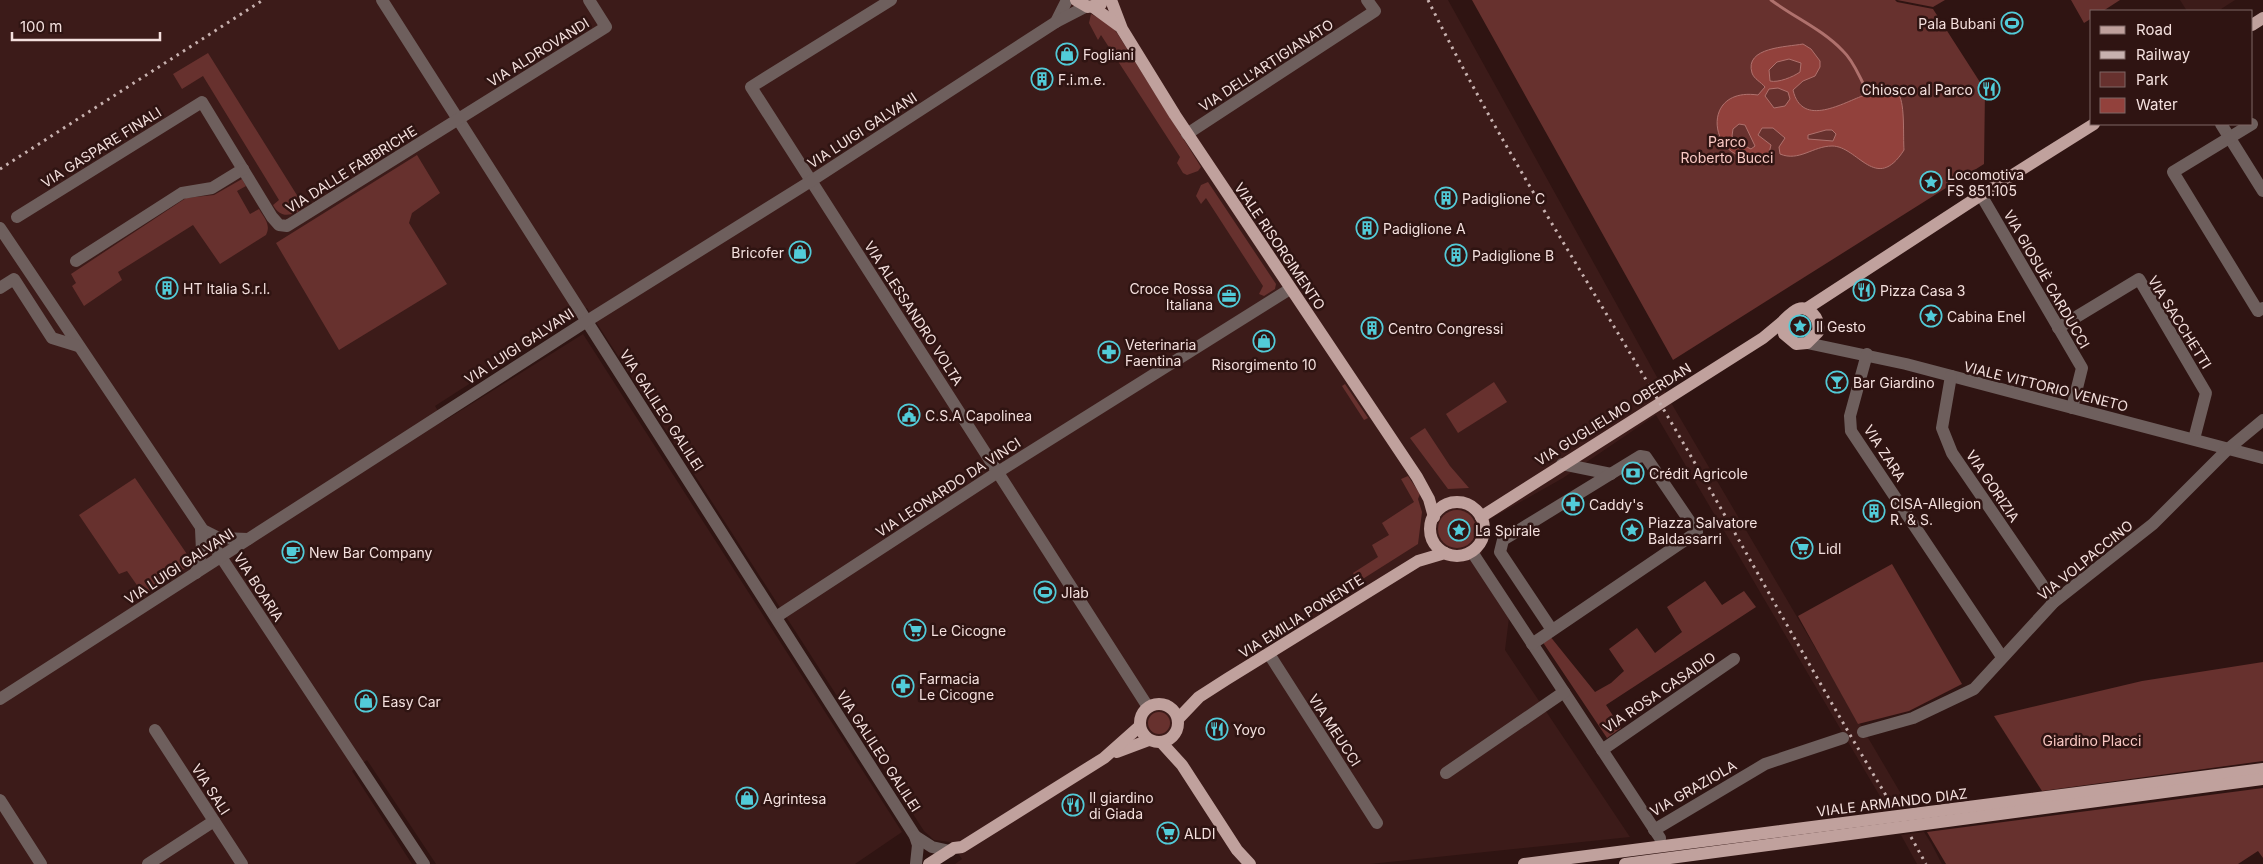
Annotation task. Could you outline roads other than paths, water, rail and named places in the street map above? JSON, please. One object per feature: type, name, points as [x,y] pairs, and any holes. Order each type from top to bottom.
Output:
[{"type":"main road","points":[[1085,4],[1106,0]]},
{"type":"main road","name":"VIALE RISORGIMENTO","points":[[1111,0],[1122,29],[1188,134],[1417,477],[1429,499],[1434,517]]},
{"type":"main road","name":"VIALE RISORGIMENTO","points":[[1085,4],[1122,29]]},
{"type":"main road","name":"VIA GUGLIELMO OBERDAN","points":[[1481,517],[1763,338],[1784,321],[1790,312],[1810,312],[1824,296],[1981,194],[2092,125]]},
{"type":"main road","points":[[1784,321],[1784,334],[1796,344],[1807,343],[1818,332],[1818,320],[1810,312]]},
{"type":"main road","name":"VIA GUGLIELMO OBERDAN","points":[[1763,338],[1784,334]]},
{"type":"main road","name":"VIALE RISORGIMENTO","points":[[1417,477],[1431,492],[1451,503]]},
{"type":"main road","points":[[1451,503],[1468,505],[1481,517],[1484,532],[1478,546],[1472,552],[1458,556],[1444,553],[1432,540],[1431,524],[1434,517],[1444,506],[1451,503]]},
{"type":"main road","name":"VIA EMILIA PONENTE","points":[[1418,562],[1432,540]]},
{"type":"main road","name":"VIA EMILIA PONENTE","points":[[1161,739],[1177,728],[1174,714],[1199,697],[1418,562],[1444,553]]},
{"type":"main road","points":[[1174,714],[1162,704],[1148,707],[1140,717],[1140,726],[1143,734],[1161,739],[1182,765],[1221,825],[1250,864]]},
{"type":"main road","points":[[929,864],[950,851],[962,847],[1104,758],[1140,726]]},
{"type":"main road","points":[[1104,758],[1161,739]]},
{"type":"main road","name":"VIALE ARMANDO DIAZ","points":[[1524,864],[1587,858],[2263,768]]},
{"type":"main road","name":"VIALE ARMANDO DIAZ","points":[[1625,864],[2263,779]]},
{"type":"main road","points":[[944,864],[958,855],[962,847]]},
{"type":"street","name":"VIA GALILEO GALILEI","points":[[382,0],[915,836],[918,858],[916,864]]},
{"type":"street","name":"VIA ALDROVANDI","points":[[459,120],[606,27],[589,0]]},
{"type":"street","name":"VIA ALESSANDRO VOLTA","points":[[891,0],[751,87],[1148,707]]},
{"type":"street","points":[[1056,22],[1067,0]]},
{"type":"street","name":"VIA DELL'ARTIGIANATO","points":[[1188,134],[1375,12],[1367,0]]},
{"type":"street","name":"VIA LUIGI GALVANI","points":[[0,699],[587,320],[811,181],[1085,4]]},
{"type":"street","name":"VIA DALLE FABBRICHE","points":[[202,102],[276,222],[288,226],[459,120]]},
{"type":"street","name":"VIA GASPARE FINALI","points":[[17,217],[202,102]]},
{"type":"street","points":[[2222,125],[2263,191]]},
{"type":"street","points":[[2250,125],[2173,172],[2258,311],[2263,308]]},
{"type":"street","points":[[76,261],[182,193],[212,188],[243,170]]},
{"type":"street","name":"VIA GIOSUÈ CARDUCCI","points":[[1981,194],[2082,368],[2072,408]]},
{"type":"street","name":"VIA BOARIA","points":[[0,228],[424,864]]},
{"type":"street","points":[[0,288],[14,278],[52,338],[78,346]]},
{"type":"street","name":"VIA SACCHETTI","points":[[2058,328],[2139,279],[2206,393],[2194,439]]},
{"type":"street","name":"VIA LEONARDO DA VINCI","points":[[776,617],[998,472],[1290,289]]},
{"type":"street","points":[[1818,332],[1822,345]]},
{"type":"street","name":"VIALE VITTORIO VENETO","points":[[1807,343],[1867,354],[2263,458]]},
{"type":"street","name":"VIA ZARA","points":[[1867,354],[1850,416],[1851,431],[2002,657]]},
{"type":"street","name":"VIA GORIZIA","points":[[1951,376],[1942,428],[1952,453],[2054,602]]},
{"type":"street","name":"VIA VOLPACCINO","points":[[1863,732],[1913,718],[1974,689],[2054,602],[2153,524],[2228,449],[2263,420]]},
{"type":"street","points":[[1532,644],[1697,532],[1646,457],[1640,456],[1503,540],[1500,552],[1552,630]]},
{"type":"street","points":[[1562,464],[1611,474]]},
{"type":"street","points":[[201,528],[219,538],[249,539]]},
{"type":"street","points":[[196,573],[202,551],[201,528]]},
{"type":"street","name":"VIA GRAZIOLA","points":[[1472,552],[1657,834],[1764,764],[1843,738]]},
{"type":"street","name":"VIA MEUCCI","points":[[1268,654],[1377,823]]},
{"type":"street","name":"VIA ROSA CASADIO","points":[[1602,750],[1734,659]]},
{"type":"street","points":[[1446,773],[1564,692]]},
{"type":"street","name":"VIA SALI","points":[[155,730],[242,864]]},
{"type":"street","points":[[0,800],[41,864]]},
{"type":"street","points":[[148,864],[214,822]]},
{"type":"street","name":"VIA GALILEO GALILEI","points":[[915,836],[932,847],[950,851]]},
{"type":"water","points":[[1803,44],[1811,49],[1820,61],[1820,67],[1815,76],[1803,81],[1793,90],[1798,102],[1805,108],[1814,111],[1824,110],[1873,93],[1886,92],[1899,95],[1903,113],[1904,150],[1894,162],[1885,168],[1876,168],[1841,148],[1832,146],[1819,148],[1800,155],[1787,156],[1780,154],[1779,147],[1785,138],[1773,128],[1762,128],[1758,135],[1771,145],[1769,153],[1746,157],[1734,153],[1724,144],[1719,134],[1717,122],[1720,110],[1727,101],[1740,95],[1758,95],[1765,87],[1752,73],[1751,64],[1754,58],[1768,50]],"holes":[[[1789,59],[1801,63],[1800,72],[1785,79],[1770,81],[1769,70],[1777,62]],[[1778,88],[1788,92],[1790,99],[1785,106],[1774,108],[1765,96],[1769,89]],[[1739,124],[1745,125],[1755,146],[1751,149],[1737,142],[1732,136],[1733,129]],[[1826,130],[1832,130],[1836,134],[1833,141],[1808,139],[1808,135]]]},
{"type":"waterway","points":[[1771,0],[1835,43],[1847,55],[1869,94]]},
{"type":"railway","points":[[0,169],[263,0]]},
{"type":"railway","points":[[1428,0],[1515,161],[1671,422],[1893,807]]},
{"type":"railway","points":[[1911,837],[1926,864]]},
{"type":"place","name":"Pala Bubani","points":[[2012,23]]},
{"type":"place","name":"Fogliani","points":[[1067,54]]},
{"type":"place","name":"F.i.m.e.","points":[[1042,79]]},
{"type":"place","name":"Chiosco al Parco","points":[[1989,89]]},
{"type":"place","name":"Locomotiva FS 851.105","points":[[1931,182]]},
{"type":"place","name":"Padiglione C","points":[[1446,198]]},
{"type":"place","name":"Padiglione A","points":[[1367,228]]},
{"type":"place","name":"Bricofer","points":[[800,252]]},
{"type":"place","name":"Padiglione B","points":[[1456,255]]},
{"type":"place","name":"HT Italia S.r.l.","points":[[167,288]]},
{"type":"place","name":"Pizza Casa 3","points":[[1864,290]]},
{"type":"place","name":"Croce Rossa Italiana","points":[[1229,296]]},
{"type":"place","name":"Cabina Enel","points":[[1931,316]]},
{"type":"place","name":"Il Gesto","points":[[1800,326]]},
{"type":"place","name":"Centro Congressi","points":[[1372,328]]},
{"type":"place","name":"Risorgimento 10","points":[[1264,341]]},
{"type":"place","name":"Veterinaria Faentina","points":[[1109,352]]},
{"type":"place","name":"Bar Giardino","points":[[1837,382]]},
{"type":"place","name":"C.S.A Capolinea","points":[[909,415]]},
{"type":"place","name":"Crédit Agricole","points":[[1633,473]]},
{"type":"place","name":"Caddy's","points":[[1573,504]]},
{"type":"place","name":"CISA-Allegion R. & S.","points":[[1874,511]]},
{"type":"place","name":"La Spirale","points":[[1459,530]]},
{"type":"place","name":"Piazza Salvatore Baldassarri","points":[[1632,530]]},
{"type":"place","name":"Lidl","points":[[1802,548]]},
{"type":"place","name":"New Bar Company","points":[[293,552]]},
{"type":"place","name":"Jlab","points":[[1045,592]]},
{"type":"place","name":"Le Cicogne","points":[[915,630]]},
{"type":"place","name":"Farmacia Le Cicogne","points":[[903,686]]},
{"type":"place","name":"Easy Car","points":[[366,701]]},
{"type":"place","name":"Yoyo","points":[[1217,729]]},
{"type":"place","name":"Agrintesa","points":[[747,798]]},
{"type":"place","name":"Il giardino di Giada","points":[[1073,805]]},
{"type":"place","name":"ALDI","points":[[1168,833]]},
{"type":"park label","name":"Parco Roberto Bucci","points":[[1727,150]]},
{"type":"park label","name":"Giardino Placci","points":[[2092,740]]}]
